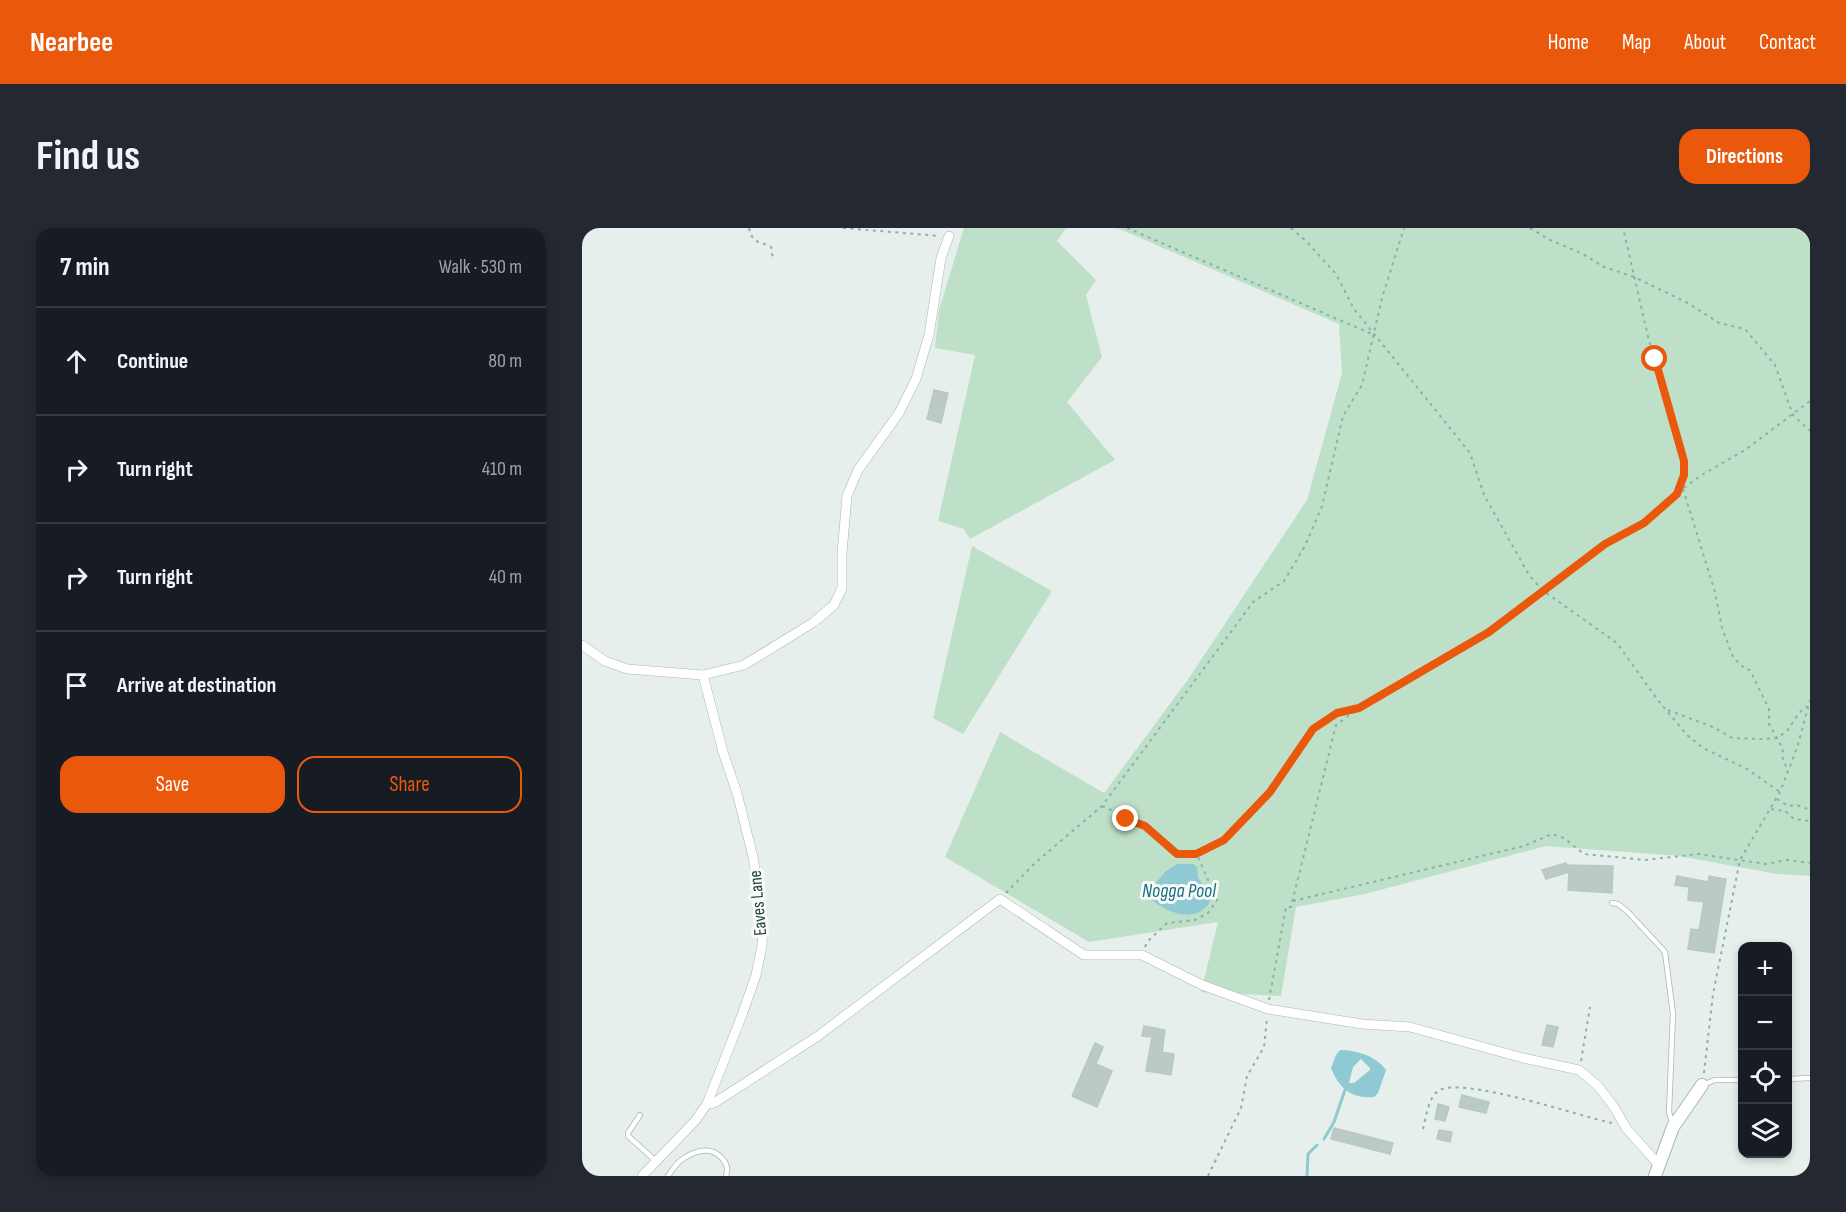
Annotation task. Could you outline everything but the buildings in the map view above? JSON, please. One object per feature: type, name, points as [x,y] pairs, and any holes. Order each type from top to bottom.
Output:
[{"type":"street","points":[[582,645],[605,662],[627,669],[703,675],[744,664],[814,622],[834,605],[842,588],[842,553],[847,496],[858,470],[899,413],[916,379],[929,335],[941,258],[949,236]]},
{"type":"street","name":"Eaves Lane","points":[[643,1176],[695,1121],[707,1104],[756,975],[762,946],[763,919],[747,830],[703,675]]},
{"type":"street","points":[[707,1104],[714,1103],[818,1036],[1000,899],[1084,955],[1142,955],[1203,985],[1268,1009],[1362,1024],[1410,1027],[1523,1058],[1579,1070],[1598,1086],[1657,1170]]},
{"type":"street","points":[[1657,1170],[1673,1127],[1702,1085]]},
{"type":"lane","points":[[1612,903],[1618,904],[1628,912],[1665,949],[1673,1014],[1669,1112],[1673,1127]]},
{"type":"lane","points":[[1792,1079],[1810,1078]]},
{"type":"lane","points":[[1702,1085],[1715,1080],[1738,1080]]},
{"type":"lane","points":[[640,1115],[628,1136],[657,1162]]},
{"type":"lane","points":[[676,1176],[670,1174],[681,1160],[706,1150],[726,1162],[726,1176]]},
{"type":"path","points":[[749,228],[756,242],[771,247],[773,258]]},
{"type":"path","points":[[843,228],[949,236]]},
{"type":"path","points":[[1127,228],[1375,335]]},
{"type":"path","points":[[1291,228],[1336,274],[1354,309],[1470,453],[1484,495],[1529,575],[1542,590],[1617,643],[1687,735],[1703,748],[1747,769],[1780,792]]},
{"type":"path","points":[[1000,899],[1035,863],[1102,806],[1253,602],[1284,581],[1305,546],[1322,506],[1343,416],[1362,385],[1382,298],[1404,228]]},
{"type":"path","points":[[1530,228],[1602,266],[1688,303],[1719,323],[1745,329],[1775,365],[1793,416],[1810,430]]},
{"type":"path","points":[[1623,228],[1650,341],[1684,461],[1684,475],[1677,494]]},
{"type":"path","points":[[1208,1176],[1240,1108],[1247,1076],[1264,1047],[1268,1009],[1286,907],[1291,907],[1336,725],[1359,708],[1489,632],[1605,544],[1644,523],[1700,476],[1745,450],[1810,401]]},
{"type":"path","points":[[1683,489],[1715,592],[1722,628],[1733,657],[1745,669],[1750,670],[1769,709],[1769,724],[1783,749],[1782,756],[1788,772]]},
{"type":"path","points":[[1702,1085],[1713,994],[1740,860],[1780,792],[1797,748],[1810,700]]},
{"type":"path","points":[[1665,709],[1713,727],[1732,738],[1777,738],[1787,731],[1808,705]]},
{"type":"path","points":[[1102,806],[1145,826],[1177,854],[1196,854],[1224,840],[1270,792],[1313,729],[1337,713],[1359,708]]},
{"type":"path","points":[[1776,799],[1788,806],[1797,805],[1810,810]]},
{"type":"path","points":[[1785,811],[1788,806]]},
{"type":"path","points":[[1771,809],[1785,811],[1794,819],[1810,821]]},
{"type":"path","points":[[1292,901],[1524,846],[1552,834],[1564,838],[1584,854],[1645,860],[1698,854],[1766,864],[1787,860],[1810,863]]},
{"type":"path","points":[[1142,955],[1148,941],[1167,923],[1195,920],[1208,913],[1217,900],[1196,854]]},
{"type":"path","points":[[1579,1070],[1590,1007]]},
{"type":"path","points":[[1423,1129],[1433,1096],[1444,1088],[1458,1087],[1575,1112],[1626,1128]]},
{"type":"green space","points":[[964,228],[1066,228],[1057,241],[1096,280],[1086,295],[1102,357],[1067,402],[1115,460],[970,539],[964,529],[938,521],[975,355],[935,348],[939,310]]},
{"type":"green space","points":[[1117,228],[1810,228],[1810,876],[1777,874],[1679,856],[1546,846],[1365,894],[1296,907],[1281,996],[1201,992],[1218,922],[1089,942],[945,857],[1000,732],[1104,793],[1189,678],[1307,500],[1342,373],[1339,324]]},
{"type":"green space","points":[[972,546],[1052,591],[963,734],[933,718]]},
{"type":"water","name":"Nogga Pool","points":[[1177,864],[1193,864],[1197,867],[1198,877],[1211,899],[1199,912],[1182,914],[1173,912],[1150,898],[1150,890],[1165,872]]},
{"type":"water","points":[[1340,1050],[1353,1051],[1366,1055],[1382,1065],[1386,1070],[1378,1093],[1374,1097],[1352,1094],[1342,1086],[1331,1068]],"holes":[[[1361,1059],[1370,1068],[1354,1083],[1349,1083],[1353,1067]]]},
{"type":"waterway","points":[[1324,1139],[1334,1122],[1346,1087]]},
{"type":"waterway","points":[[1307,1176],[1308,1154],[1317,1145]]},
{"type":"route","points":[[1126,819],[1145,826],[1177,854],[1196,854],[1224,840],[1270,792],[1313,729],[1337,713],[1359,708],[1489,632],[1605,544],[1644,523],[1677,494],[1684,475],[1684,461],[1655,359]]}]
